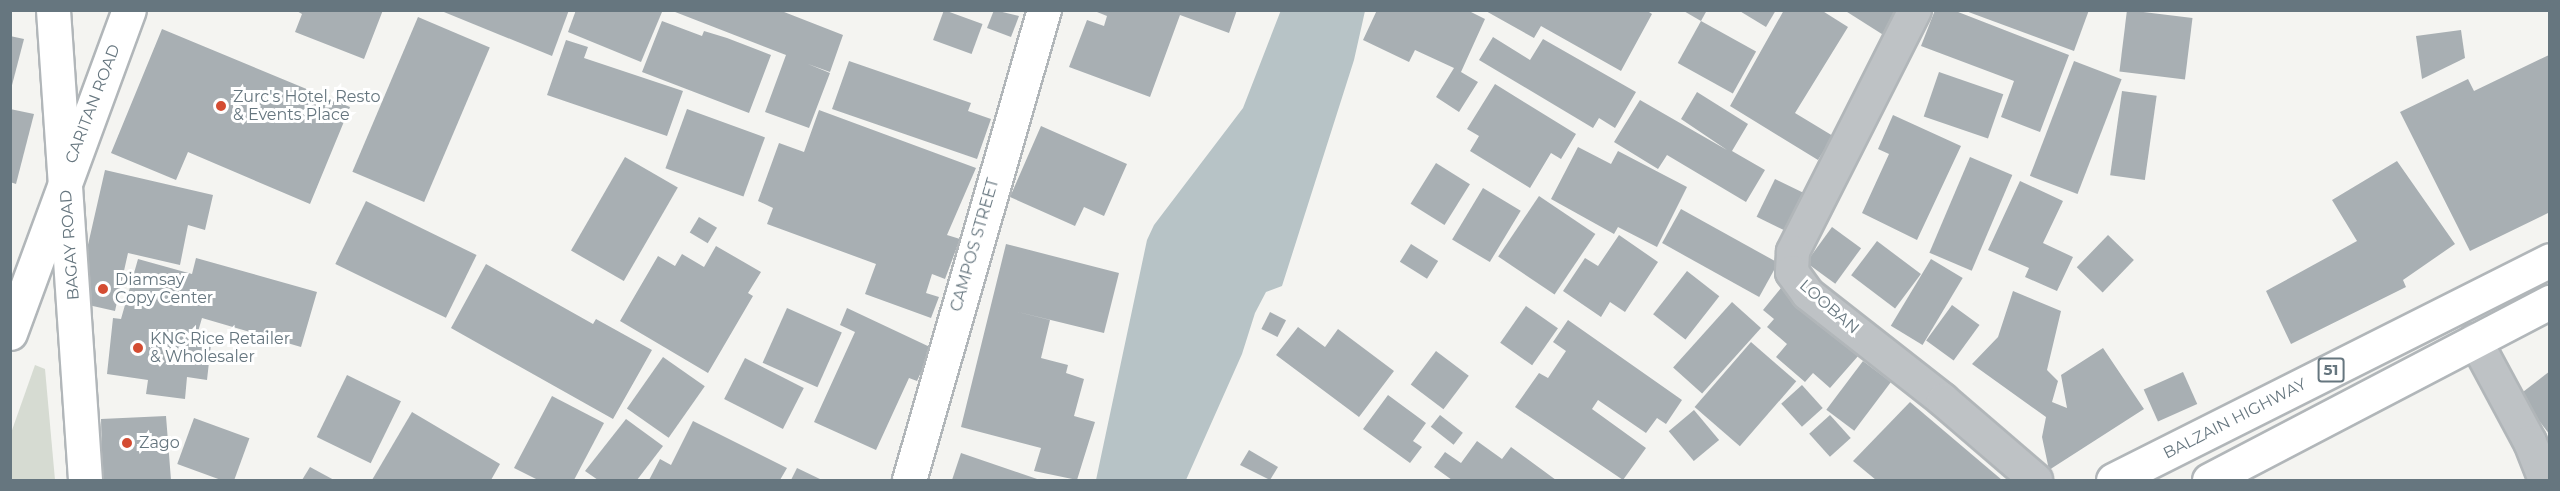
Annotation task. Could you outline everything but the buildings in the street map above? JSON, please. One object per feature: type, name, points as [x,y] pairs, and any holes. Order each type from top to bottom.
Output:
[{"type":"main road","name":"BAGAY ROAD","points":[[53,10],[85,480]]},
{"type":"main road","name":"CARITAN ROAD","points":[[10,333],[65,177],[129,10]]},
{"type":"main road","name":"CAMPOS STREET","points":[[909,480],[1044,10]]},
{"type":"main road","name":"BALZAIN HIGHWAY","points":[[2113,480],[2550,260]]},
{"type":"main road","name":"51","points":[[2209,480],[2550,302]]},
{"type":"street","name":"LOOBAN","points":[[1915,10],[1793,252],[1792,272],[1808,294],[1943,400],[2036,480]]},
{"type":"street","points":[[2475,340],[2530,442],[2545,480]]},
{"type":"shaded area","points":[[1281,10],[1365,11],[1354,60],[1282,286],[1266,292],[1255,313],[1242,354],[1186,480],[1096,480],[1147,240],[1154,225],[1243,108]]},
{"type":"shaded area","points":[[35,365],[45,369],[55,480],[11,480],[11,433]]},
{"type":"place","name":"Zurc's Hotel, Resto & Events Place","points":[[221,106]]},
{"type":"place","name":"Diamsay Copy Center","points":[[103,289]]},
{"type":"place","name":"KNC Rice Retailer & Wholesaler","points":[[138,348]]},
{"type":"place","name":"Zago","points":[[127,443]]}]
